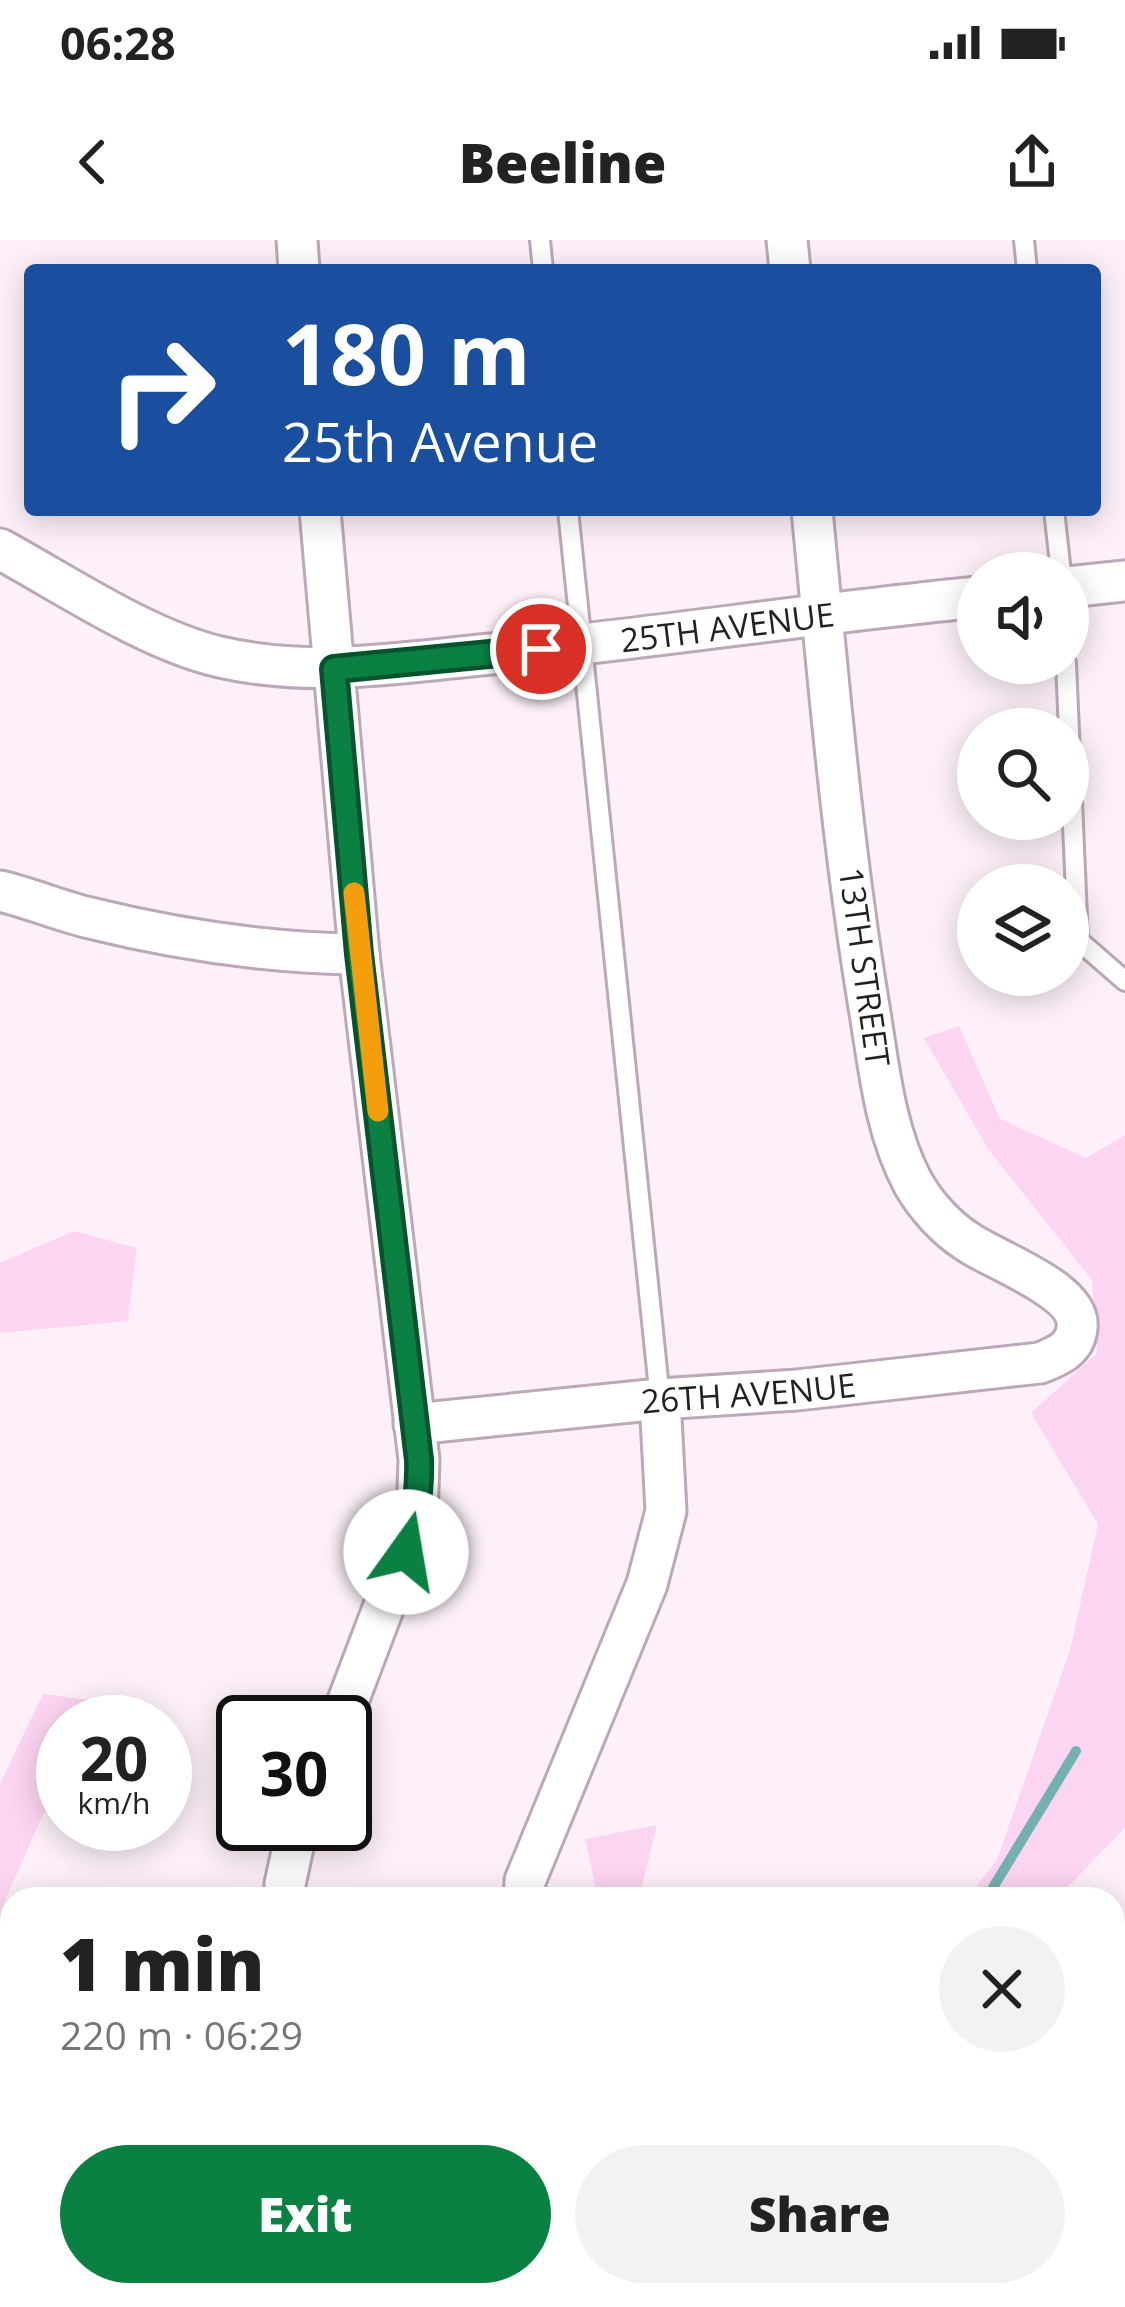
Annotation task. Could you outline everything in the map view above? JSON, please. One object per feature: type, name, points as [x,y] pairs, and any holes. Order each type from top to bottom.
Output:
[{"type":"street","points":[[321,516],[359,954],[420,1490],[417,1519],[350,1695]]},
{"type":"street","name":"13TH STREET","points":[[813,516],[860,953],[885,1102],[899,1153],[915,1187],[938,1217],[968,1242],[1058,1292],[1078,1322],[1075,1338]]},
{"type":"street","name":"25TH AVENUE","points":[[0,549],[164,637],[216,656],[284,669],[334,669],[582,645],[957,599]]},
{"type":"street","points":[[1089,585],[1125,581]]},
{"type":"street","points":[[0,892],[85,917],[211,944],[359,954]]},
{"type":"street","name":"26TH AVENUE","points":[[414,1424],[1040,1363],[1063,1355],[1075,1338]]},
{"type":"street","points":[[525,1887],[647,1583],[661,1536],[666,1511],[660,1399]]},
{"type":"street","points":[[287,1887],[291,1851]]},
{"type":"lane","points":[[569,516],[660,1399]]},
{"type":"lane","points":[[1055,516],[1058,552]]},
{"type":"lane","points":[[1067,684],[1078,940],[1125,981]]},
{"type":"shaded area","points":[[959,1026],[1000,1119],[1086,1158],[1125,1135],[1125,1828],[1068,1887],[976,1887],[997,1860],[1070,1650],[1098,1524],[1031,1413],[1097,1353],[1092,1280],[988,1149],[924,1038]]},
{"type":"shaded area","points":[[74,1231],[137,1248],[128,1321],[0,1333],[0,1263]]},
{"type":"shaded area","points":[[36,1709],[36,1830],[11,1887],[0,1887],[0,1784]]},
{"type":"shaded area","points":[[657,1825],[642,1887],[595,1887],[585,1839]]},
{"type":"waterway","points":[[993,1887],[1076,1751]]},
{"type":"slow traffic","points":[[354,893],[378,1111]]},
{"type":"route","points":[[406,1552],[417,1519],[419,1460],[359,954],[334,669],[541,649]]}]
